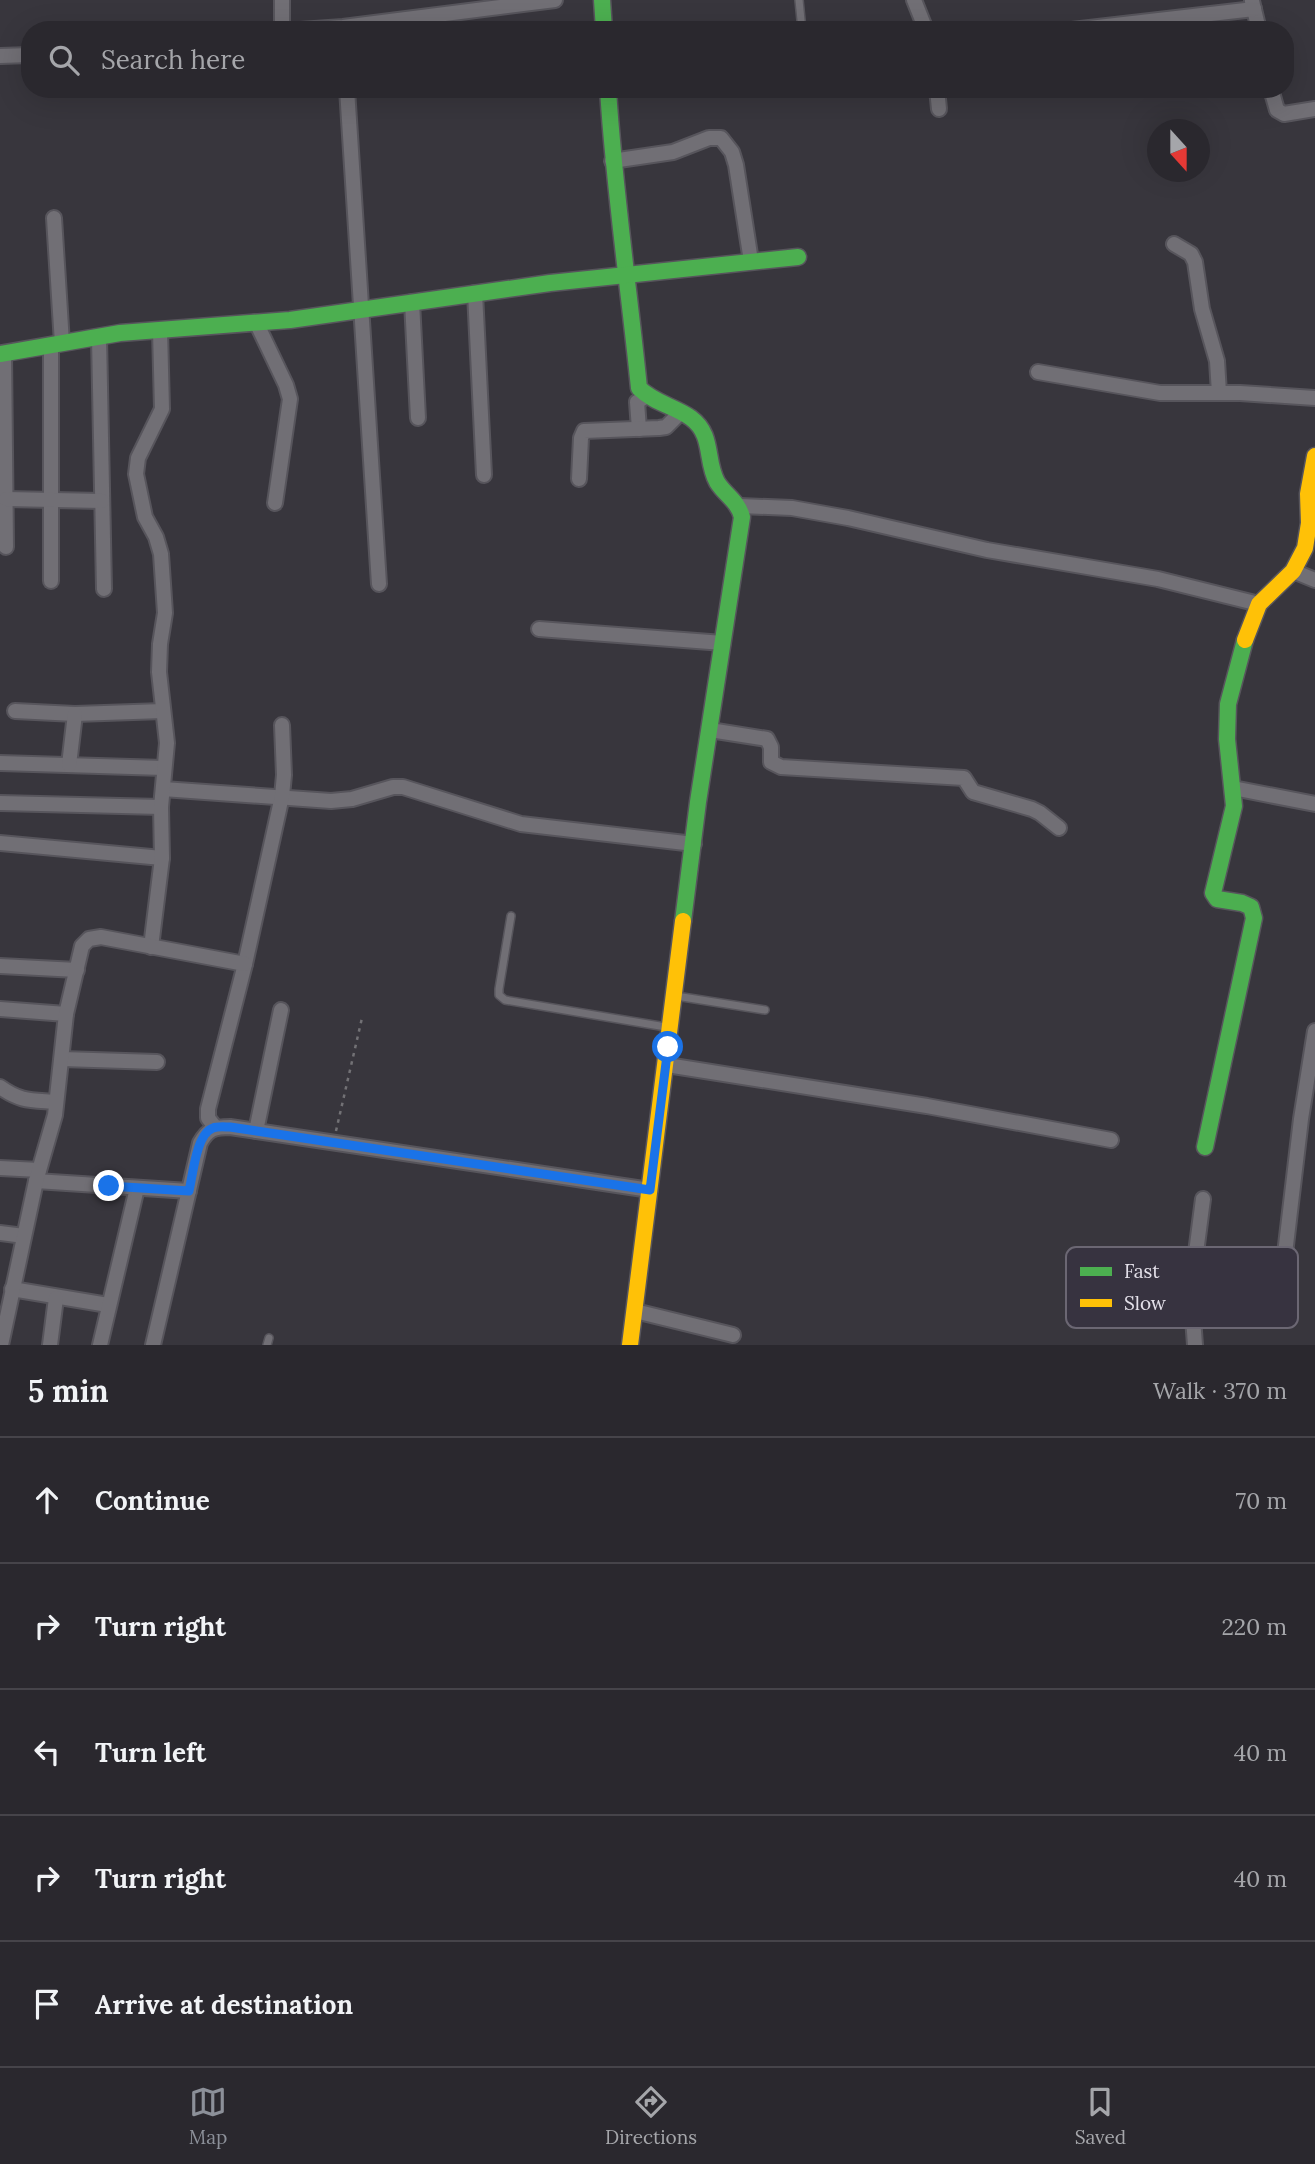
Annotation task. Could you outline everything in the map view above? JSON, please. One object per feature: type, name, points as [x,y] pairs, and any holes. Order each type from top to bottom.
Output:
[{"type":"street","points":[[282,0],[282,21]]},
{"type":"street","points":[[401,21],[555,0]]},
{"type":"street","points":[[602,0],[603,21]]},
{"type":"street","points":[[915,0],[923,21]]},
{"type":"street","points":[[1135,21],[1253,4]]},
{"type":"street","points":[[0,57],[21,56]]},
{"type":"street","points":[[348,98],[379,584]]},
{"type":"street","points":[[609,98],[612,160],[628,276],[639,388],[645,397],[681,412],[699,424],[708,438],[714,474],[720,486],[740,506],[742,517],[698,802],[630,1345]]},
{"type":"street","points":[[938,98],[939,109]]},
{"type":"street","points":[[1274,98],[1278,110],[1284,114],[1315,109]]},
{"type":"street","points":[[612,160],[673,152],[709,138],[721,138],[732,152],[736,166],[751,261]]},
{"type":"street","points":[[51,581],[57,344],[54,218]]},
{"type":"street","points":[[1174,244],[1191,254],[1198,272],[1202,309],[1217,361],[1219,393]]},
{"type":"street","points":[[6,547],[2,353],[99,337],[256,323],[475,293],[798,257]]},
{"type":"street","points":[[475,293],[484,475]]},
{"type":"street","points":[[412,302],[418,418]]},
{"type":"street","points":[[256,323],[286,384],[289,399],[275,503]]},
{"type":"street","points":[[150,947],[162,858],[161,807],[167,743],[159,658],[165,612],[162,554],[145,517],[136,474],[138,458],[162,409],[160,330]]},
{"type":"street","points":[[99,337],[104,589]]},
{"type":"street","points":[[1038,372],[1160,393],[1315,398]]},
{"type":"street","points":[[639,429],[637,401],[645,397]]},
{"type":"street","points":[[579,479],[581,436],[584,432],[666,427],[681,412]]},
{"type":"street","points":[[1205,1147],[1254,918],[1251,907],[1217,899],[1213,893],[1234,806],[1227,739],[1228,704],[1248,627],[1259,604],[1293,571],[1305,548],[1309,523],[1308,494],[1315,456]]},
{"type":"street","points":[[6,499],[102,501]]},
{"type":"street","points":[[740,506],[792,508],[848,518],[987,550],[1158,579],[1259,604]]},
{"type":"street","points":[[1293,571],[1315,580]]},
{"type":"street","points":[[539,629],[723,643]]},
{"type":"street","points":[[15,711],[75,714],[163,711]]},
{"type":"street","points":[[69,765],[75,714]]},
{"type":"street","points":[[215,1127],[208,1118],[208,1109],[282,796],[282,725]]},
{"type":"street","points":[[710,730],[767,739],[771,747],[771,762],[781,767],[964,778],[973,792],[1032,809],[1059,828]]},
{"type":"street","points":[[0,763],[164,768]]},
{"type":"street","points":[[163,789],[331,801],[403,787],[521,824],[694,844]]},
{"type":"street","points":[[1233,788],[1315,804]]},
{"type":"street","points":[[0,803],[161,807]]},
{"type":"street","points":[[0,843],[162,858]]},
{"type":"street","points":[[1,1345],[23,1236],[56,1102],[66,1014],[82,946],[89,939],[100,937],[244,964]]},
{"type":"street","points":[[0,966],[77,970]]},
{"type":"street","points":[[0,1009],[66,1014]]},
{"type":"street","points":[[256,1131],[281,1010]]},
{"type":"street","points":[[1286,1247],[1315,1031]]},
{"type":"street","points":[[62,1059],[157,1062]]},
{"type":"street","points":[[667,1065],[927,1106],[1111,1140]]},
{"type":"street","points":[[0,1087],[24,1100],[56,1102]]},
{"type":"street","points":[[153,1345],[200,1143],[206,1132],[215,1127],[650,1190]]},
{"type":"street","points":[[0,1168],[37,1176],[137,1188],[189,1191]]},
{"type":"street","points":[[100,1345],[137,1188]]},
{"type":"street","points":[[1197,1247],[1203,1199]]},
{"type":"street","points":[[0,1233],[23,1236]]},
{"type":"street","points":[[12,1289],[108,1305]]},
{"type":"street","points":[[50,1345],[56,1298]]},
{"type":"street","points":[[635,1311],[733,1335]]},
{"type":"lane","points":[[799,0],[801,21]]},
{"type":"lane","points":[[511,916],[499,989],[499,995],[505,1000],[670,1028]]},
{"type":"lane","points":[[673,995],[765,1010]]},
{"type":"path","points":[[333,1144],[362,1018]]},
{"type":"traffic: fast","points":[[602,0],[603,21]]},
{"type":"traffic: fast","points":[[609,98],[639,388],[691,418],[698,425],[706,440],[713,474],[738,507],[742,517],[698,802],[683,921]]},
{"type":"traffic: fast","points":[[0,354],[120,333],[290,320],[550,283],[798,257]]},
{"type":"traffic: fast","points":[[1205,1147],[1254,918],[1251,907],[1217,899],[1213,893],[1234,806],[1227,739],[1228,704],[1245,640]]},
{"type":"traffic: slow","points":[[1245,640],[1259,604],[1293,571],[1305,548],[1309,523],[1308,494],[1315,456]]},
{"type":"traffic: slow","points":[[630,1345],[683,921]]},
{"type":"route","points":[[109,1186],[189,1191],[200,1143],[206,1132],[215,1127],[230,1127],[650,1190],[668,1047]]}]
